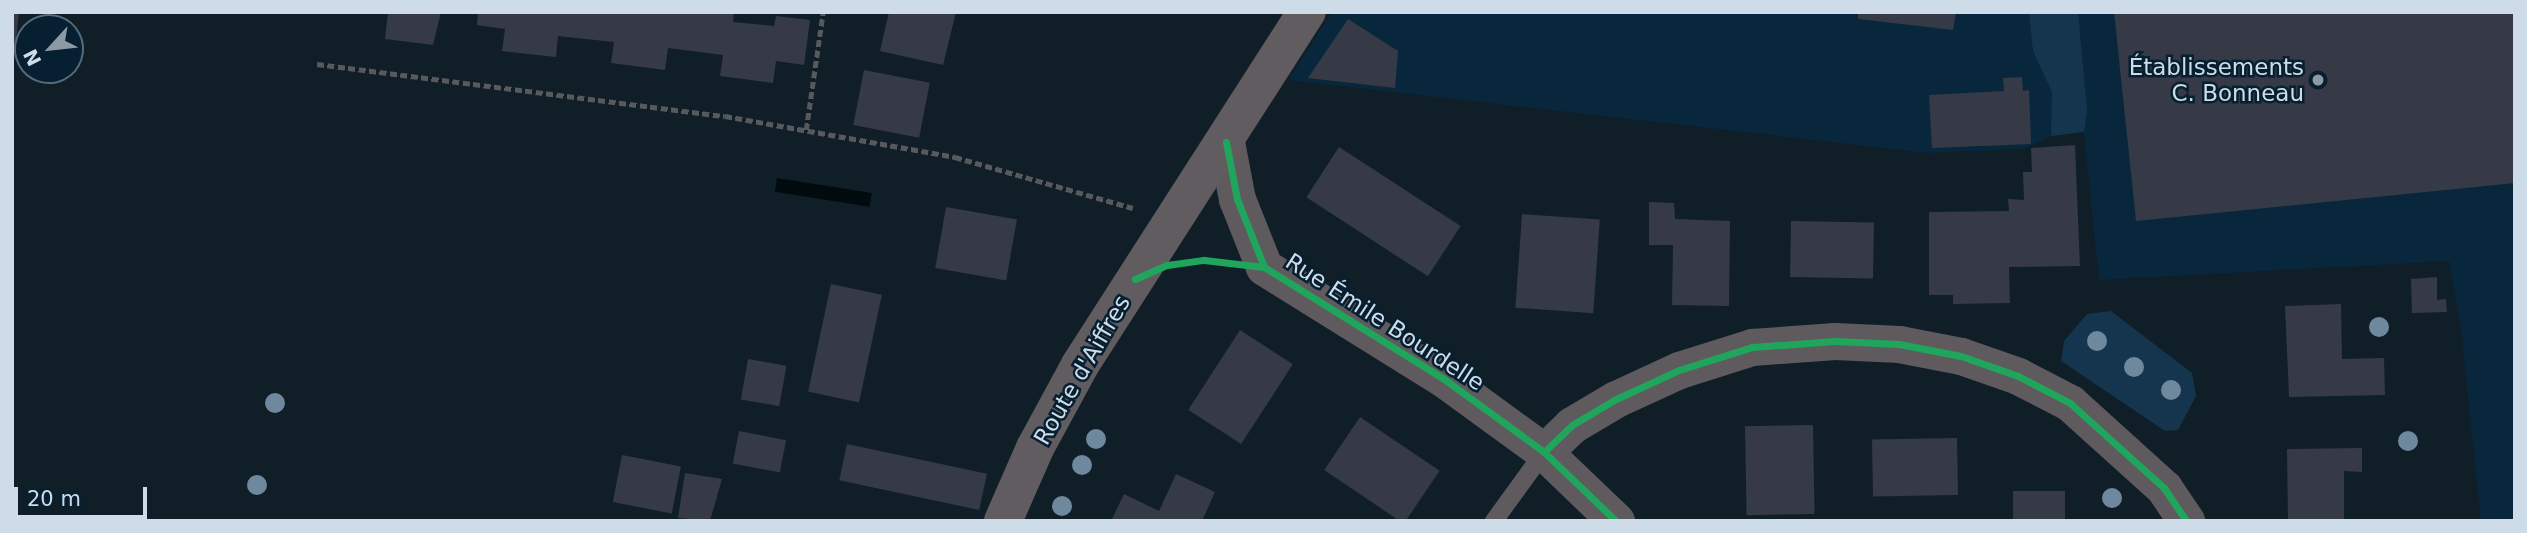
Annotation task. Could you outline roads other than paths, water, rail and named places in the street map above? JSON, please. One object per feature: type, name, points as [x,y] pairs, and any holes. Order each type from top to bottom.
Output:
[{"type":"main road","name":"Route d'Aiffres","points":[[1003,521],[1035,448],[1080,365],[1226,142],[1307,12]]},
{"type":"street","name":"Rue Émile Bourdelle","points":[[1226,142],[1237,199],[1264,267],[1444,379],[1544,452],[1616,521]]},
{"type":"street","points":[[1544,452],[1572,425],[1616,399],[1679,370],[1752,347],[1835,341],[1899,344],[1972,360],[2018,376],[2070,403],[2137,461],[2186,521]]},
{"type":"lane","points":[[1494,521],[1544,452]]},
{"type":"place","name":"Établissements C. Bonneau","points":[[2318,80]]}]
